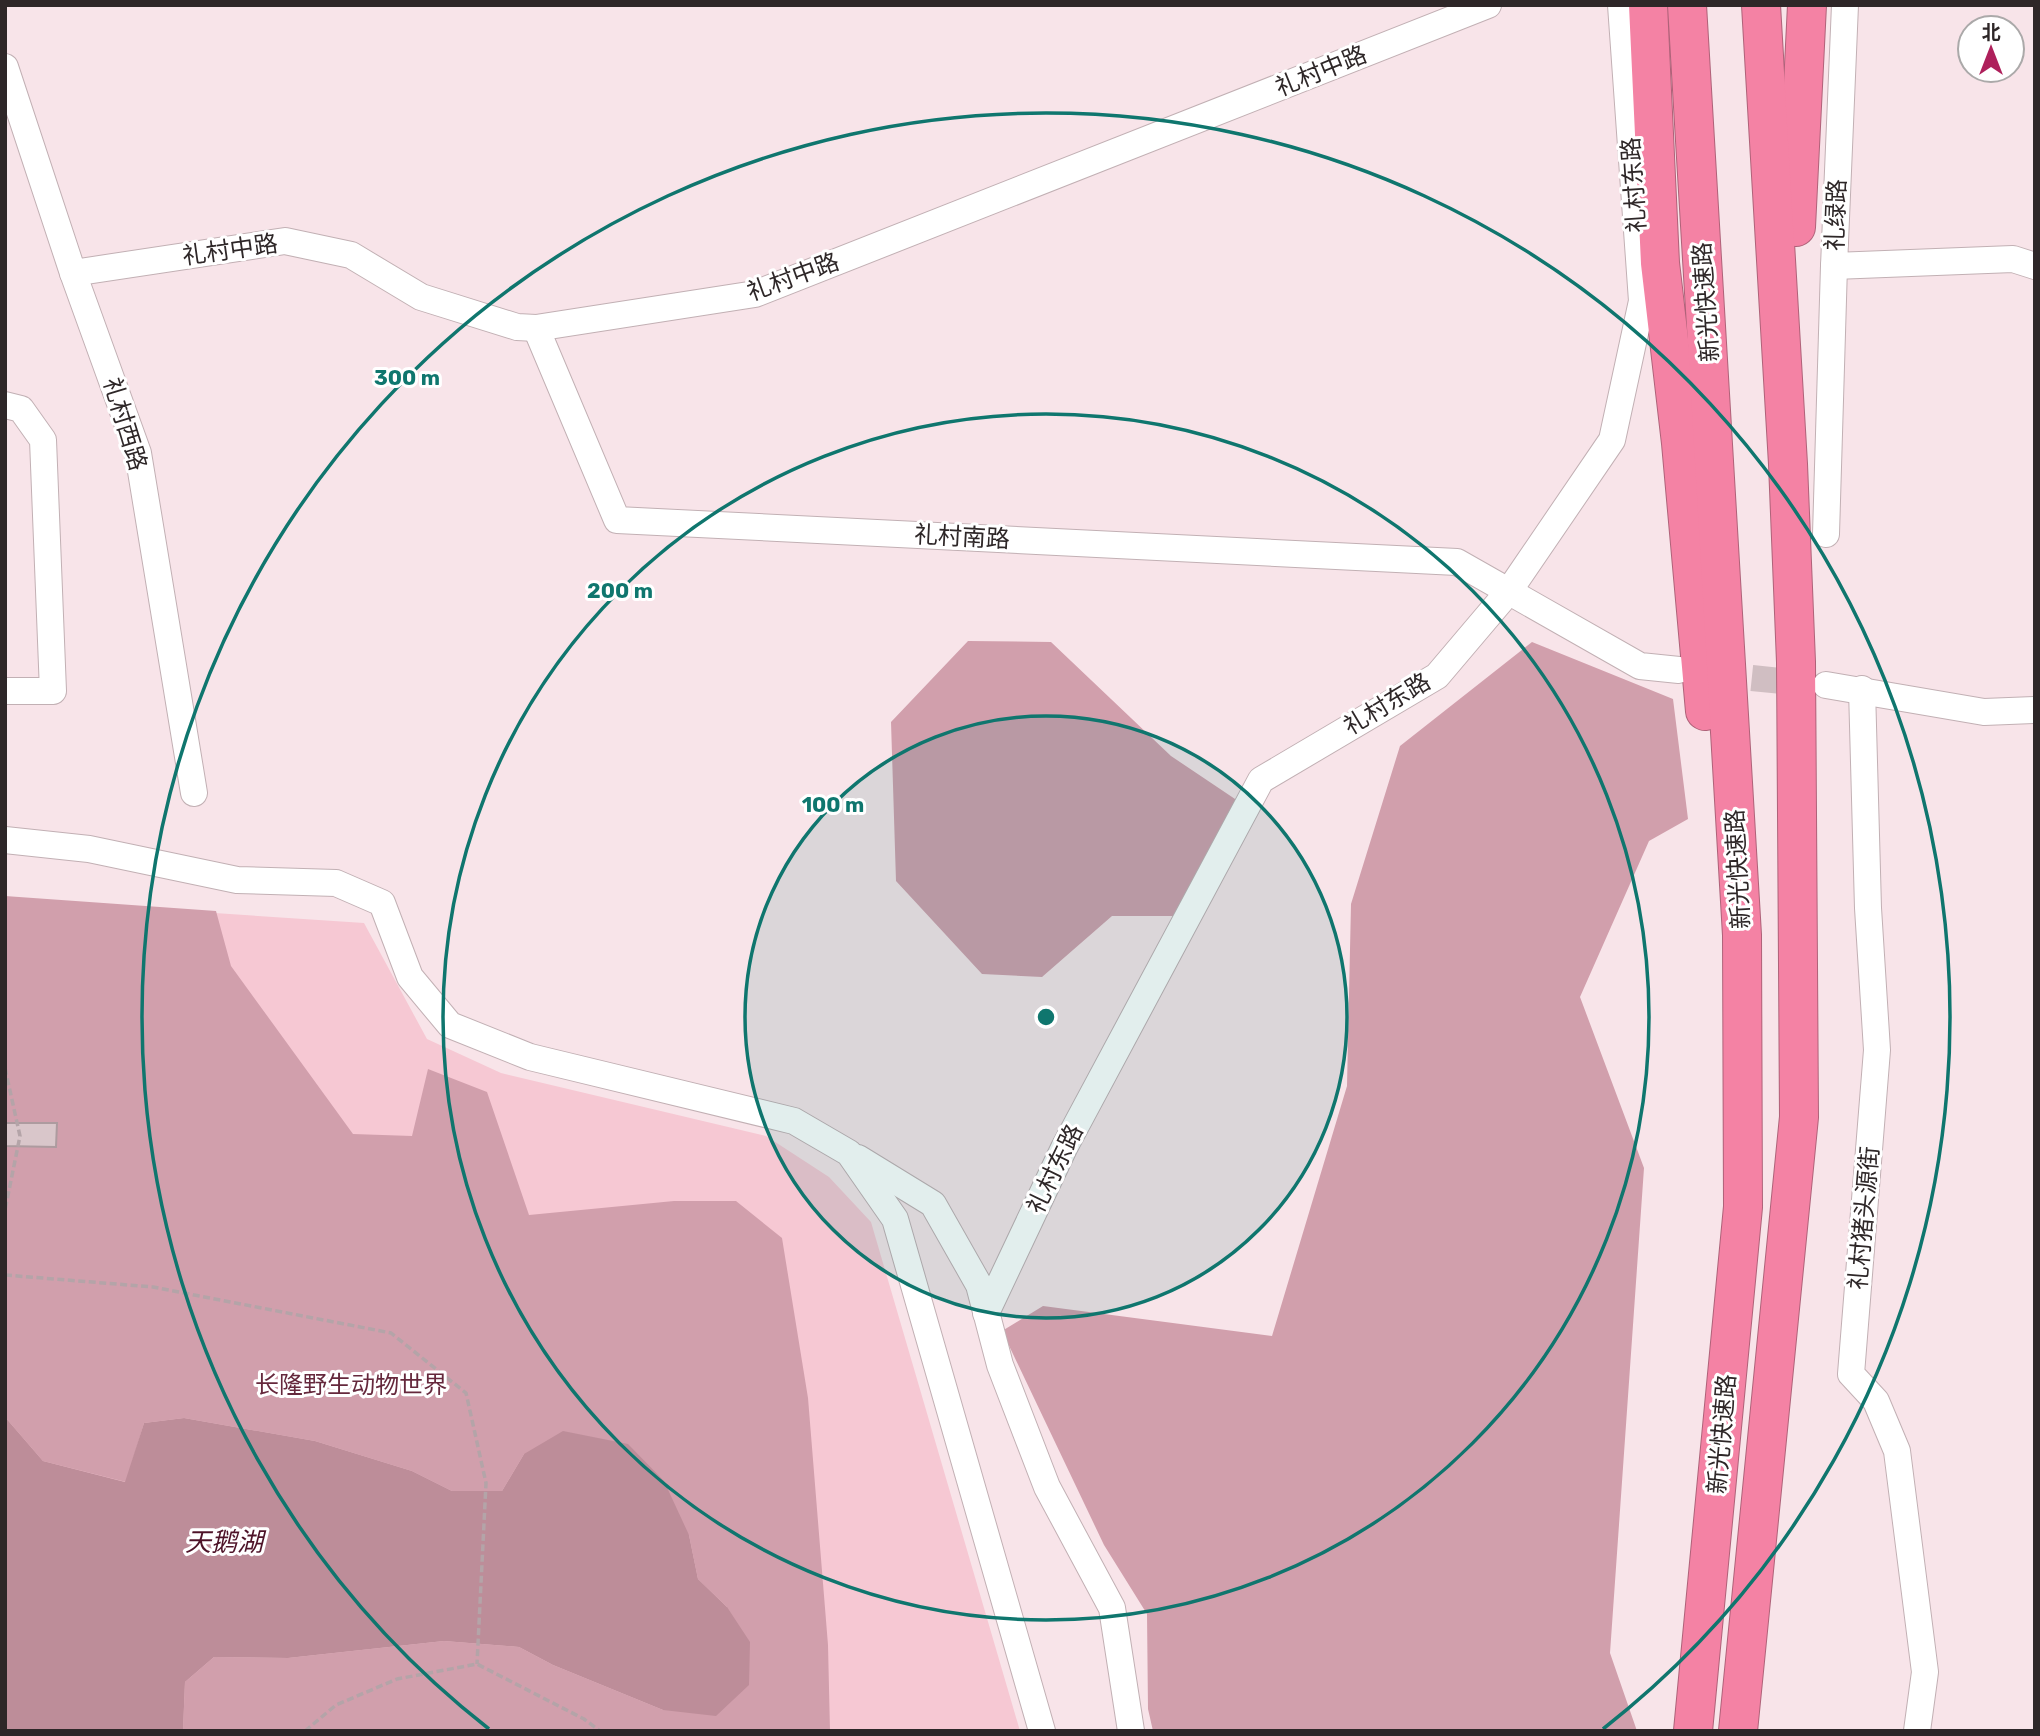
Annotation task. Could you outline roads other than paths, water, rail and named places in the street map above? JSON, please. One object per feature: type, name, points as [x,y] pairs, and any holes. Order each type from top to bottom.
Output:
[{"type":"highway","points":[[1648,5],[1660,263],[1743,1055]]},
{"type":"highway","name":"新光快速路","points":[[1687,5],[1742,934],[1743,1055],[1743,1207],[1693,1731]]},
{"type":"highway","name":"新光快速路","points":[[1738,1731],[1799,1117],[1796,662],[1788,464],[1761,5]]},
{"type":"highway","points":[[1788,464],[1807,5]]},
{"type":"street","name":"礼村中路","points":[[74,273],[285,241],[351,255],[421,297],[517,327],[536,328],[755,294],[1488,5]]},
{"type":"street","name":"礼村东路","points":[[986,1313],[1064,1148],[1261,780],[1437,676],[1508,591],[1612,440],[1642,301],[1621,5]]},
{"type":"street","name":"礼绿路","points":[[1845,5],[1834,266],[2013,259],[2035,266]]},
{"type":"street","name":"礼村西路","points":[[5,67],[138,453],[194,793]]},
{"type":"street","points":[[1826,534],[1834,266]]},
{"type":"street","name":"礼村南路","points":[[536,328],[617,520],[1457,562],[1508,591]]},
{"type":"street","points":[[5,405],[21,409],[43,440],[53,691],[5,691]]},
{"type":"street","points":[[1508,591],[1640,666],[1679,670]]},
{"type":"street","points":[[1826,685],[1862,689],[1984,712],[2035,710]]},
{"type":"street","name":"礼村猪头源街","points":[[1862,689],[1868,908],[1877,1050],[1851,1374],[1875,1401],[1896,1451],[1925,1672],[1917,1731]]},
{"type":"street","points":[[5,840],[89,849],[237,880],[336,883],[382,904],[411,977],[450,1025],[530,1057],[794,1121],[933,1204],[979,1285],[1000,1365],[1047,1487],[1112,1608],[1131,1731]]},
{"type":"street","points":[[849,1153],[895,1219],[1042,1731]]},
{"type":"water","name":"天鹅湖","points":[[5,1417],[43,1461],[125,1482],[144,1423],[184,1418],[315,1441],[412,1471],[452,1491],[502,1491],[524,1454],[563,1431],[628,1444],[664,1481],[689,1535],[698,1579],[727,1607],[750,1642],[749,1685],[716,1716],[663,1710],[553,1665],[519,1647],[444,1641],[288,1658],[214,1657],[185,1682],[183,1731],[5,1731]]},
{"type":"tunnel","points":[[1713,674],[1810,684]]},
{"type":"park label","name":"长隆野生动物世界","points":[[351,1385]]}]
